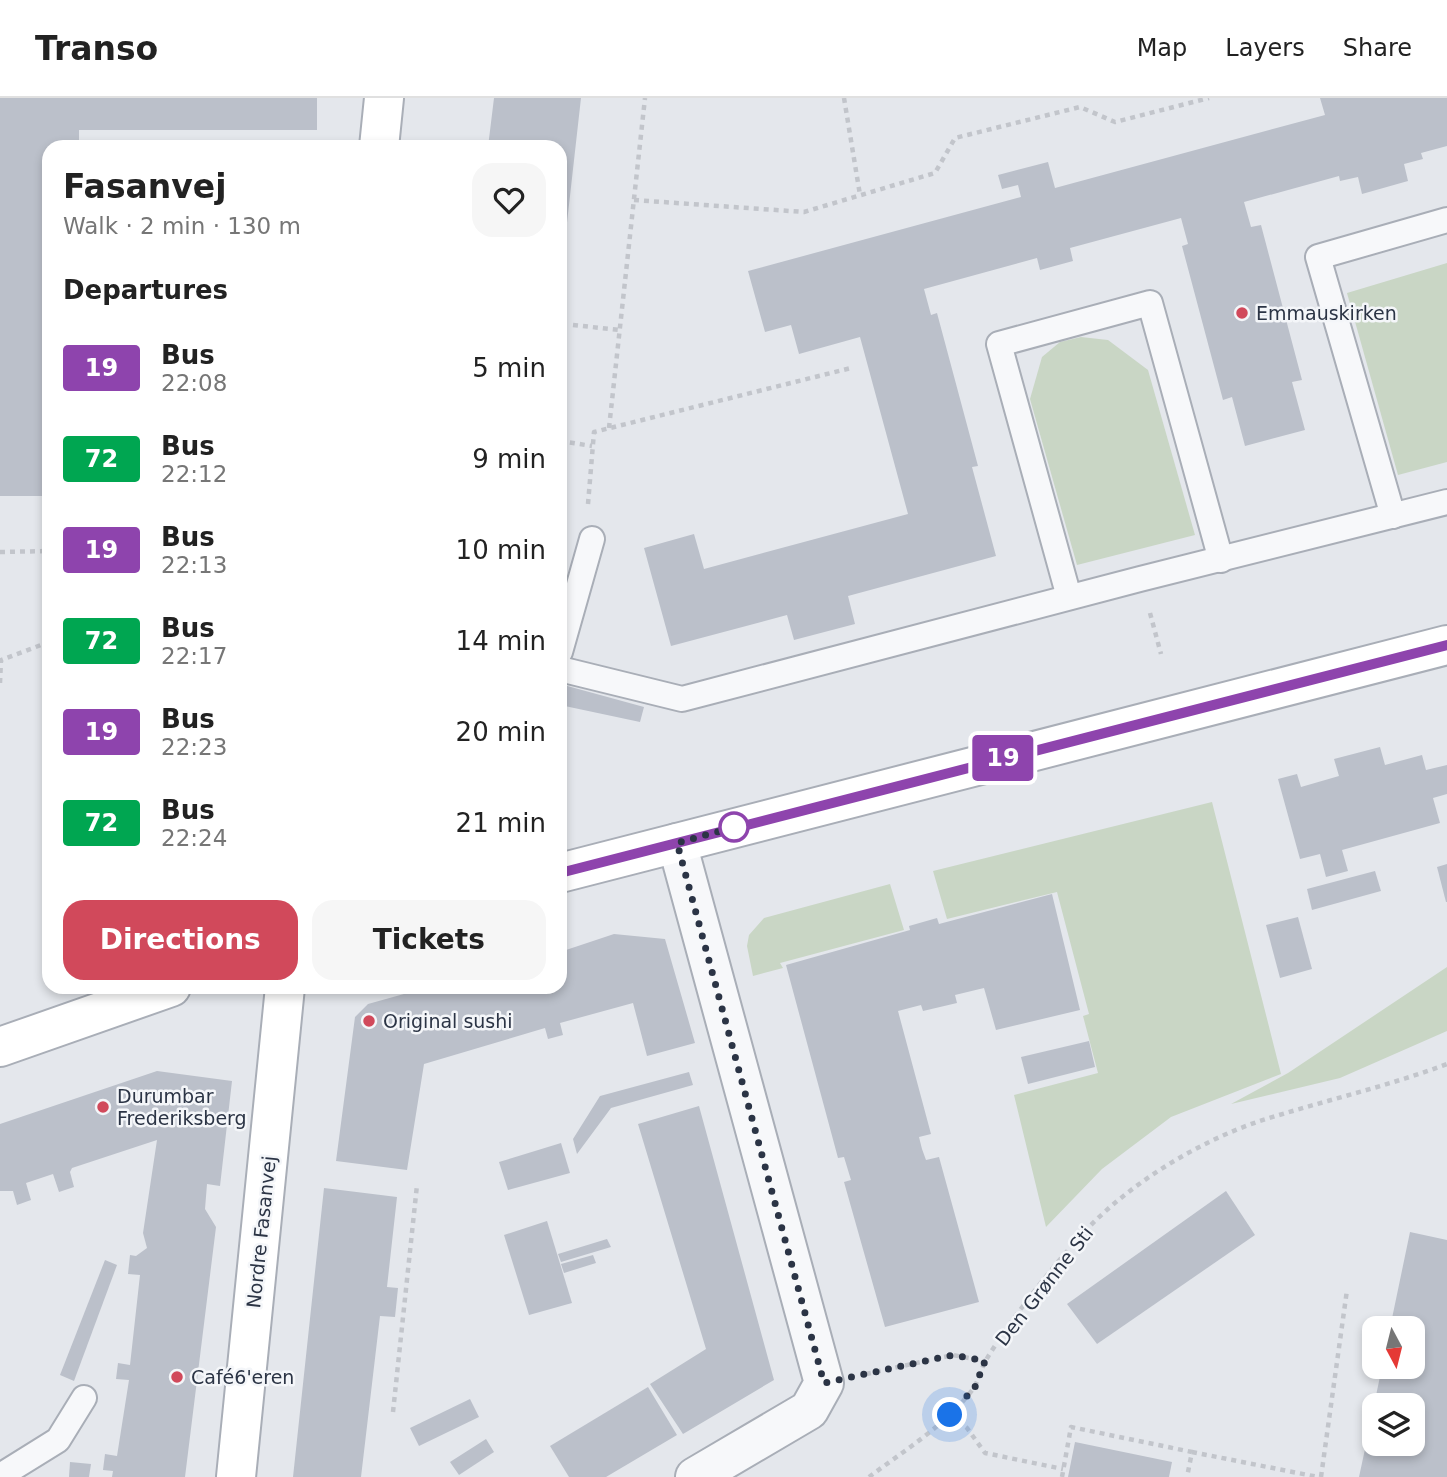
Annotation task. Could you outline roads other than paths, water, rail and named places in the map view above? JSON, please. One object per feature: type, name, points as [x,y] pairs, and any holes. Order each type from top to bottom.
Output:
[{"type":"street","points":[[380,140],[384,98]]},
{"type":"street","points":[[567,871],[1447,645]]},
{"type":"street","points":[[677,843],[824,1383],[809,1410],[695,1477]]},
{"type":"street","points":[[0,1047],[151,994]]},
{"type":"street","name":"Nordre Fasanvej","points":[[236,1477],[284,994]]},
{"type":"lane","points":[[1393,516],[1318,257],[1447,220]]},
{"type":"lane","points":[[1069,597],[999,344],[1150,303],[1221,560]]},
{"type":"lane","points":[[567,671],[682,699],[1069,597],[1447,502]]},
{"type":"lane","points":[[567,627],[592,539]]},
{"type":"lane","points":[[1,1476],[58,1440],[84,1398]]},
{"type":"place","name":"Emmauskirken","points":[[1242,313]]},
{"type":"place","name":"Original sushi","points":[[369,1021]]},
{"type":"place","name":"Durumbar Frederiksberg","points":[[103,1107]]},
{"type":"place","name":"Café6'eren","points":[[177,1377]]}]
